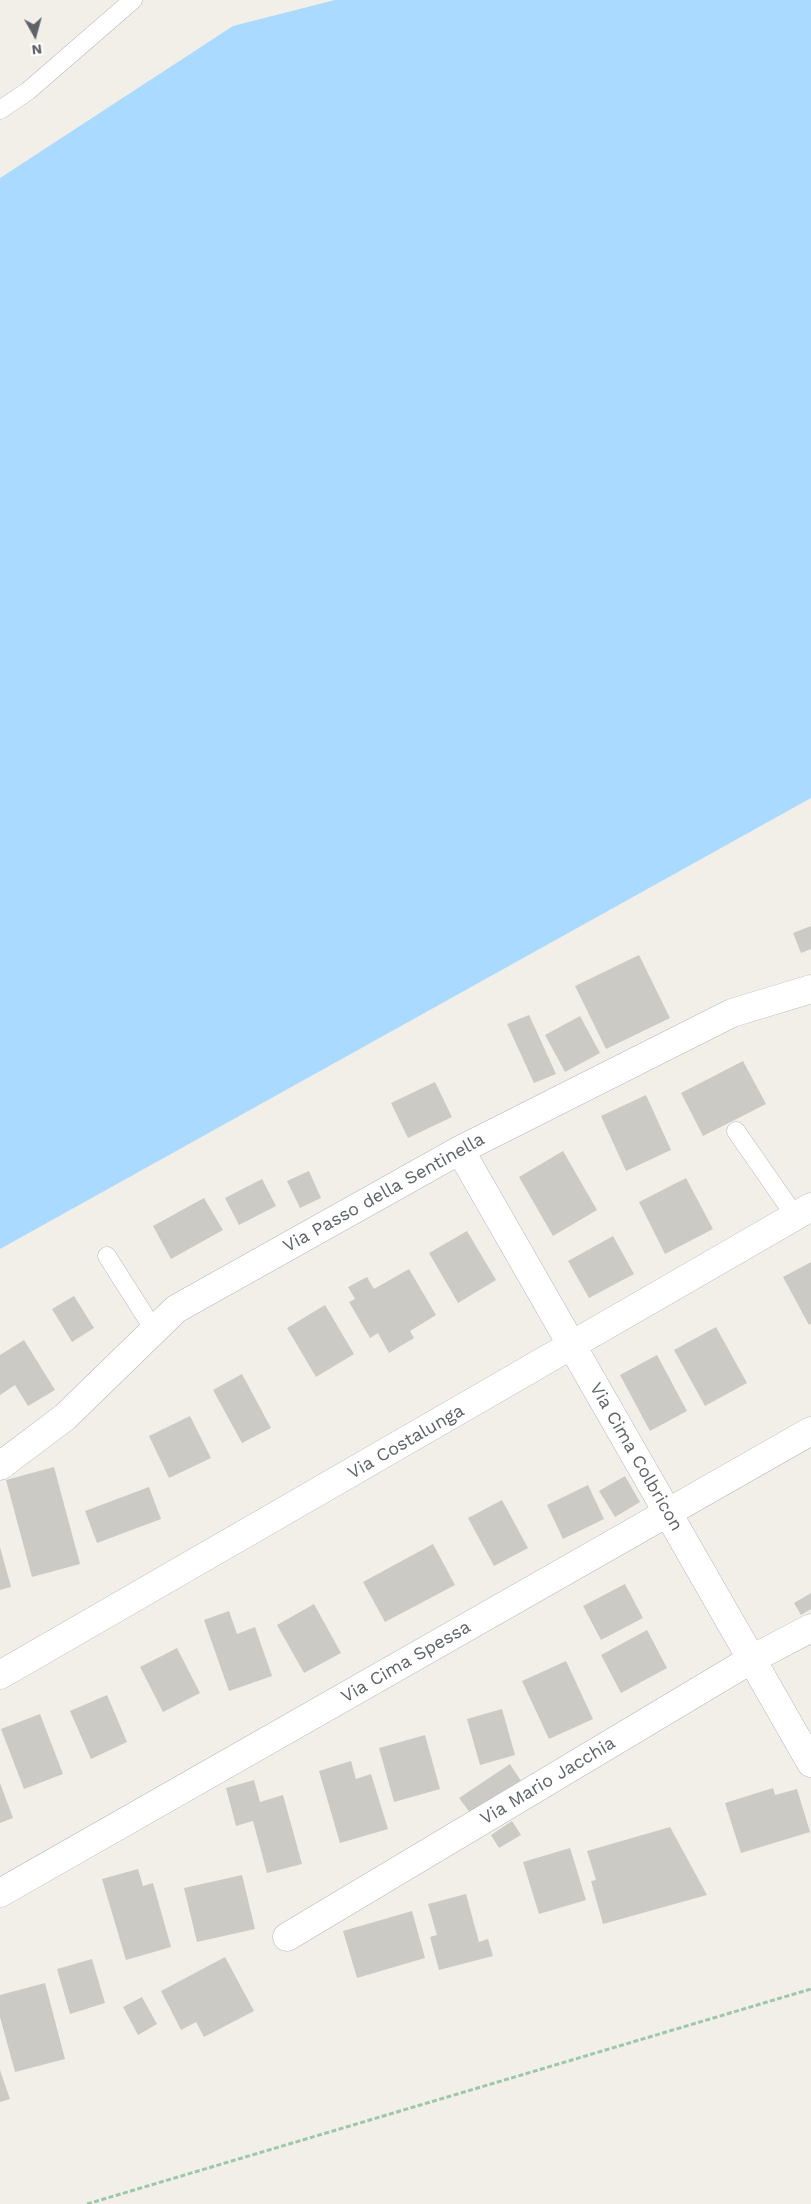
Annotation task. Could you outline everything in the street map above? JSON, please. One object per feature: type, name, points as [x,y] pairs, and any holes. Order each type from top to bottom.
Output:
[{"type":"street","name":"Via Passo della Sentinella","points":[[0,1466],[64,1417],[176,1309],[460,1150],[732,1013],[811,989]]},
{"type":"street","name":"Via Cima Colbricon","points":[[460,1150],[811,1763]]},
{"type":"street","name":"Via Costalunga","points":[[0,1675],[803,1212]]},
{"type":"street","name":"Via Cima Spessa","points":[[0,1893],[811,1431]]},
{"type":"street","name":"Via Mario Jacchia","points":[[287,1937],[752,1659],[811,1628]]},
{"type":"lane","points":[[0,110],[28,91],[133,0]]},
{"type":"lane","points":[[736,1131],[803,1212]]},
{"type":"lane","points":[[107,1256],[154,1330]]},
{"type":"path","points":[[87,2204],[811,1989]]},
{"type":"water","points":[[335,0],[811,0],[811,798],[0,1249],[0,178],[233,26]]},
{"type":"building","points":[[811,926],[811,949],[801,953],[793,933]]},
{"type":"building","points":[[639,955],[670,1018],[606,1049],[575,986]]},
{"type":"building","points":[[529,1015],[556,1074],[534,1083],[507,1024]]},
{"type":"building","points":[[580,1016],[600,1053],[565,1072],[545,1035]]},
{"type":"building","points":[[743,1061],[766,1104],[703,1136],[681,1093]]},
{"type":"building","points":[[435,1082],[452,1117],[408,1138],[391,1103]]},
{"type":"building","points":[[646,1095],[671,1150],[626,1171],[601,1116]]},
{"type":"building","points":[[563,1151],[597,1210],[553,1236],[519,1177]]},
{"type":"building","points":[[309,1171],[321,1198],[300,1208],[287,1181]]},
{"type":"building","points":[[686,1178],[713,1229],[665,1254],[639,1202]]},
{"type":"building","points":[[262,1179],[276,1206],[239,1225],[225,1198]]},
{"type":"building","points":[[204,1198],[223,1230],[171,1259],[153,1226]]},
{"type":"building","points":[[467,1231],[496,1280],[458,1303],[429,1253]]},
{"type":"building","points":[[613,1236],[634,1274],[589,1298],[568,1261]]},
{"type":"building","points":[[811,1262],[811,1324],[809,1325],[783,1277]]},
{"type":"building","points":[[409,1269],[436,1315],[410,1331],[414,1338],[389,1353],[378,1333],[370,1338],[349,1302],[355,1299],[348,1287],[367,1277],[374,1289]]},
{"type":"building","points":[[74,1296],[94,1328],[72,1342],[52,1309]]},
{"type":"building","points":[[325,1305],[354,1354],[316,1377],[287,1328]]},
{"type":"building","points":[[716,1327],[747,1383],[705,1406],[674,1350]]},
{"type":"building","points":[[24,1340],[55,1390],[28,1406],[15,1385],[0,1395],[0,1355]]},
{"type":"building","points":[[657,1355],[687,1411],[650,1431],[620,1375]]},
{"type":"building","points":[[242,1374],[271,1428],[242,1443],[213,1390]]},
{"type":"building","points":[[190,1416],[211,1458],[169,1478],[149,1436]]},
{"type":"building","points":[[54,1467],[80,1564],[32,1577],[6,1480]]},
{"type":"building","points":[[625,1476],[640,1502],[615,1517],[599,1491]]},
{"type":"building","points":[[588,1485],[604,1519],[563,1539],[547,1505]]},
{"type":"building","points":[[149,1487],[161,1519],[97,1543],[85,1511]]},
{"type":"building","points":[[502,1500],[528,1548],[494,1566],[468,1518]]},
{"type":"building","points":[[433,1544],[455,1585],[385,1622],[363,1582]]},
{"type":"building","points":[[0,1547],[11,1587],[0,1590]]},
{"type":"building","points":[[625,1584],[643,1618],[601,1640],[583,1606]]},
{"type":"building","points":[[811,1593],[811,1609],[801,1615],[794,1603]]},
{"type":"building","points":[[314,1604],[341,1653],[304,1673],[277,1625]]},
{"type":"building","points":[[229,1611],[237,1634],[255,1627],[272,1676],[229,1691],[204,1620]]},
{"type":"building","points":[[647,1630],[667,1668],[621,1693],[601,1655]]},
{"type":"building","points":[[177,1648],[200,1693],[163,1712],[140,1667]]},
{"type":"building","points":[[566,1661],[593,1719],[549,1739],[522,1681]]},
{"type":"building","points":[[107,1695],[127,1742],[91,1759],[70,1711]]},
{"type":"building","points":[[502,1709],[515,1755],[480,1765],[467,1719]]},
{"type":"building","points":[[40,1714],[63,1774],[24,1789],[1,1729]]},
{"type":"building","points":[[425,1735],[440,1789],[394,1802],[379,1748]]},
{"type":"building","points":[[351,1761],[356,1779],[371,1774],[388,1829],[340,1843],[319,1771]]},
{"type":"building","points":[[510,1764],[521,1781],[471,1814],[459,1798]]},
{"type":"building","points":[[254,1780],[260,1802],[283,1795],[302,1864],[267,1873],[253,1821],[236,1826],[226,1788]]},
{"type":"building","points":[[0,1783],[13,1818],[0,1823]]},
{"type":"building","points":[[773,1788],[775,1795],[797,1789],[810,1832],[741,1853],[725,1803]]},
{"type":"building","points":[[512,1821],[521,1835],[499,1848],[491,1835]]},
{"type":"building","points":[[670,1827],[707,1895],[603,1924],[591,1881],[596,1880],[587,1851]]},
{"type":"building","points":[[570,1848],[586,1900],[539,1914],[523,1862]]},
{"type":"building","points":[[138,1869],[143,1886],[153,1883],[171,1947],[126,1960],[102,1879]]},
{"type":"building","points":[[242,1875],[255,1929],[197,1942],[184,1888]]},
{"type":"building","points":[[466,1894],[479,1942],[488,1939],[493,1956],[439,1970],[430,1937],[437,1935],[428,1904]]},
{"type":"building","points":[[412,1911],[425,1958],[357,1978],[343,1931]]},
{"type":"building","points":[[225,1957],[254,2011],[204,2037],[196,2022],[181,2030],[161,1991]]},
{"type":"building","points":[[92,1959],[105,2003],[70,2014],[57,1969]]},
{"type":"building","points":[[45,1983],[65,2059],[15,2072],[0,2017],[0,1995]]},
{"type":"building","points":[[142,1997],[157,2024],[138,2035],[123,2007]]},
{"type":"building","points":[[0,2070],[10,2099],[0,2102]]}]
